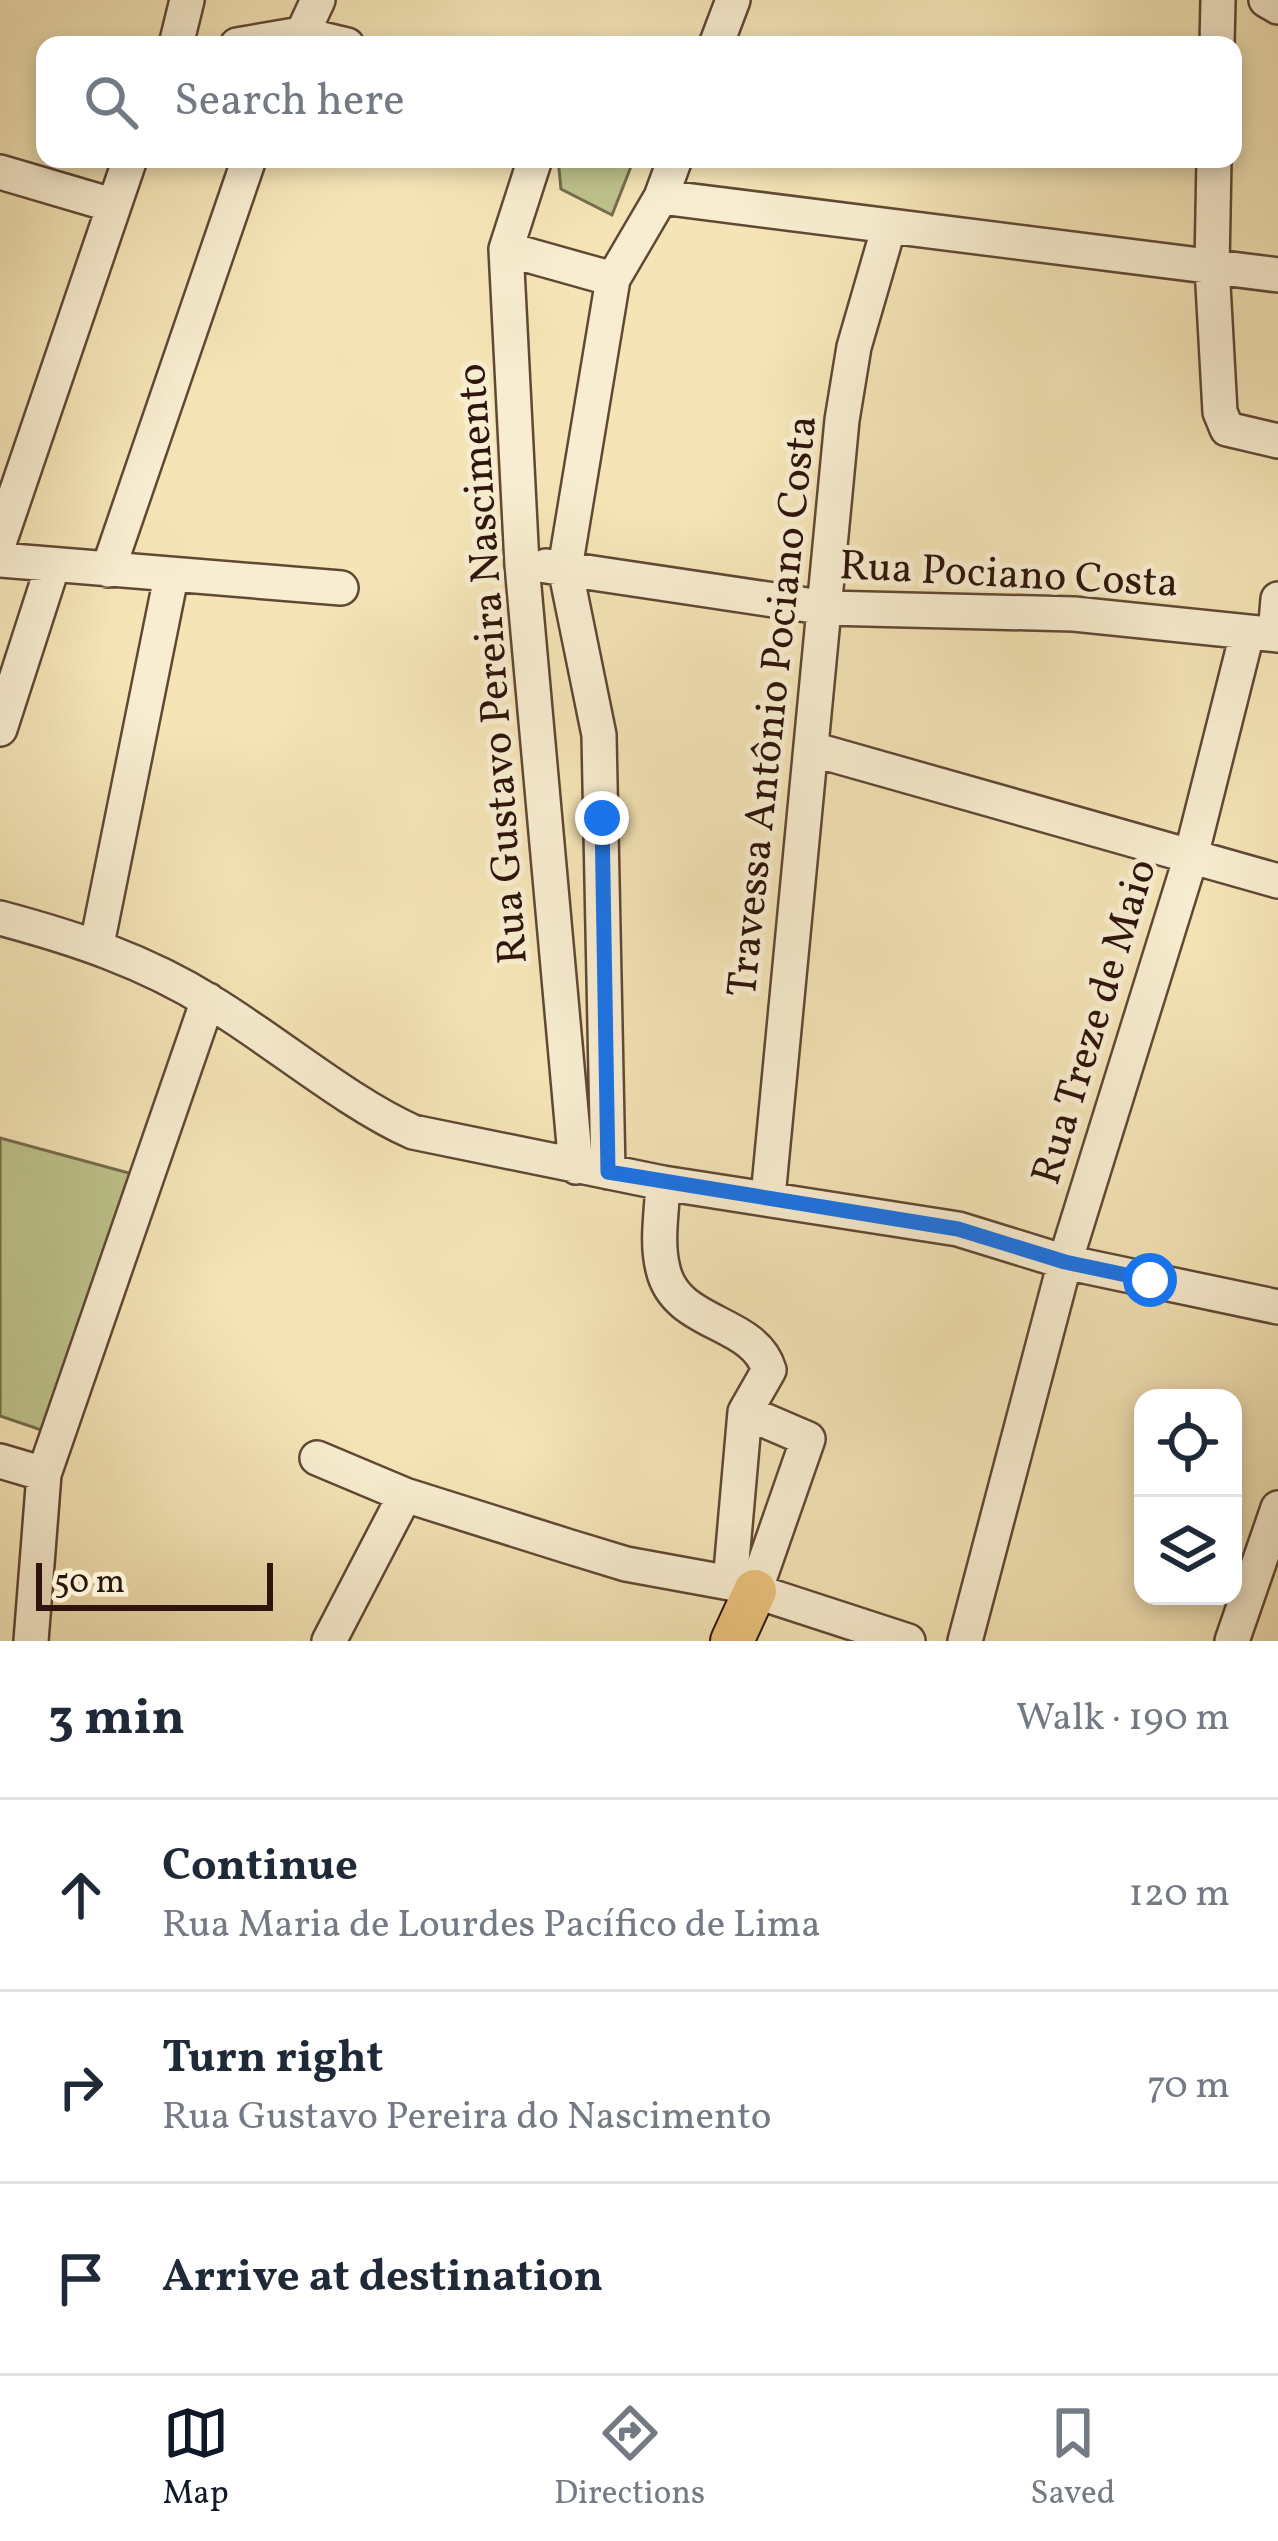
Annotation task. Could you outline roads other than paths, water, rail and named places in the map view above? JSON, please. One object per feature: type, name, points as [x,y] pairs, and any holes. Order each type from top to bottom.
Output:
[{"type":"main road","points":[[732,1641],[742,1587]]},
{"type":"street","points":[[178,36],[187,0]]},
{"type":"street","points":[[301,36],[318,0]]},
{"type":"street","points":[[720,36],[734,0]]},
{"type":"street","points":[[1216,36],[1218,0]]},
{"type":"street","points":[[1267,0],[1278,7]]},
{"type":"street","points":[[0,540],[126,168]]},
{"type":"street","points":[[108,570],[246,168]]},
{"type":"street","name":"Rua Gustavo Pereira Nascimento","points":[[533,168],[506,249],[522,565],[592,1170]]},
{"type":"street","points":[[592,1170],[598,735],[565,568],[613,279],[661,197],[672,168]]},
{"type":"street","points":[[1214,168],[1212,267],[1220,412],[1227,428],[1278,441]]},
{"type":"street","points":[[0,172],[112,205]]},
{"type":"street","points":[[661,197],[888,230],[1278,274]]},
{"type":"street","name":"Travessa Antônio Pociano Costa","points":[[768,1197],[842,420],[854,346],[888,230]]},
{"type":"street","points":[[506,249],[613,279]]},
{"type":"street","points":[[0,560],[341,588]]},
{"type":"street","points":[[0,729],[53,565]]},
{"type":"street","name":"Rua Pociano Costa","points":[[522,565],[827,608],[1074,614],[1267,634]]},
{"type":"street","points":[[98,944],[171,577]]},
{"type":"street","name":"Rua Treze de Maio","points":[[964,1641],[1065,1262],[1190,860],[1278,598]]},
{"type":"street","points":[[812,749],[1190,860],[1278,881]]},
{"type":"street","points":[[0,918],[98,944],[208,1000],[355,1095],[377,1116],[412,1132],[663,1183],[958,1229],[1065,1262],[1278,1306]]},
{"type":"street","points":[[31,1641],[44,1474],[208,1000]]},
{"type":"street","points":[[663,1183],[660,1248],[671,1291],[688,1308],[747,1340],[764,1356],[769,1370],[745,1412],[742,1587]]},
{"type":"street","points":[[742,1587],[808,1439],[797,1430],[745,1412]]},
{"type":"street","points":[[317,1458],[405,1495],[626,1564],[742,1587],[908,1641]]},
{"type":"street","points":[[0,1461],[44,1474]]},
{"type":"street","points":[[329,1641],[405,1495]]},
{"type":"street","points":[[1232,1641],[1278,1508]]}]
